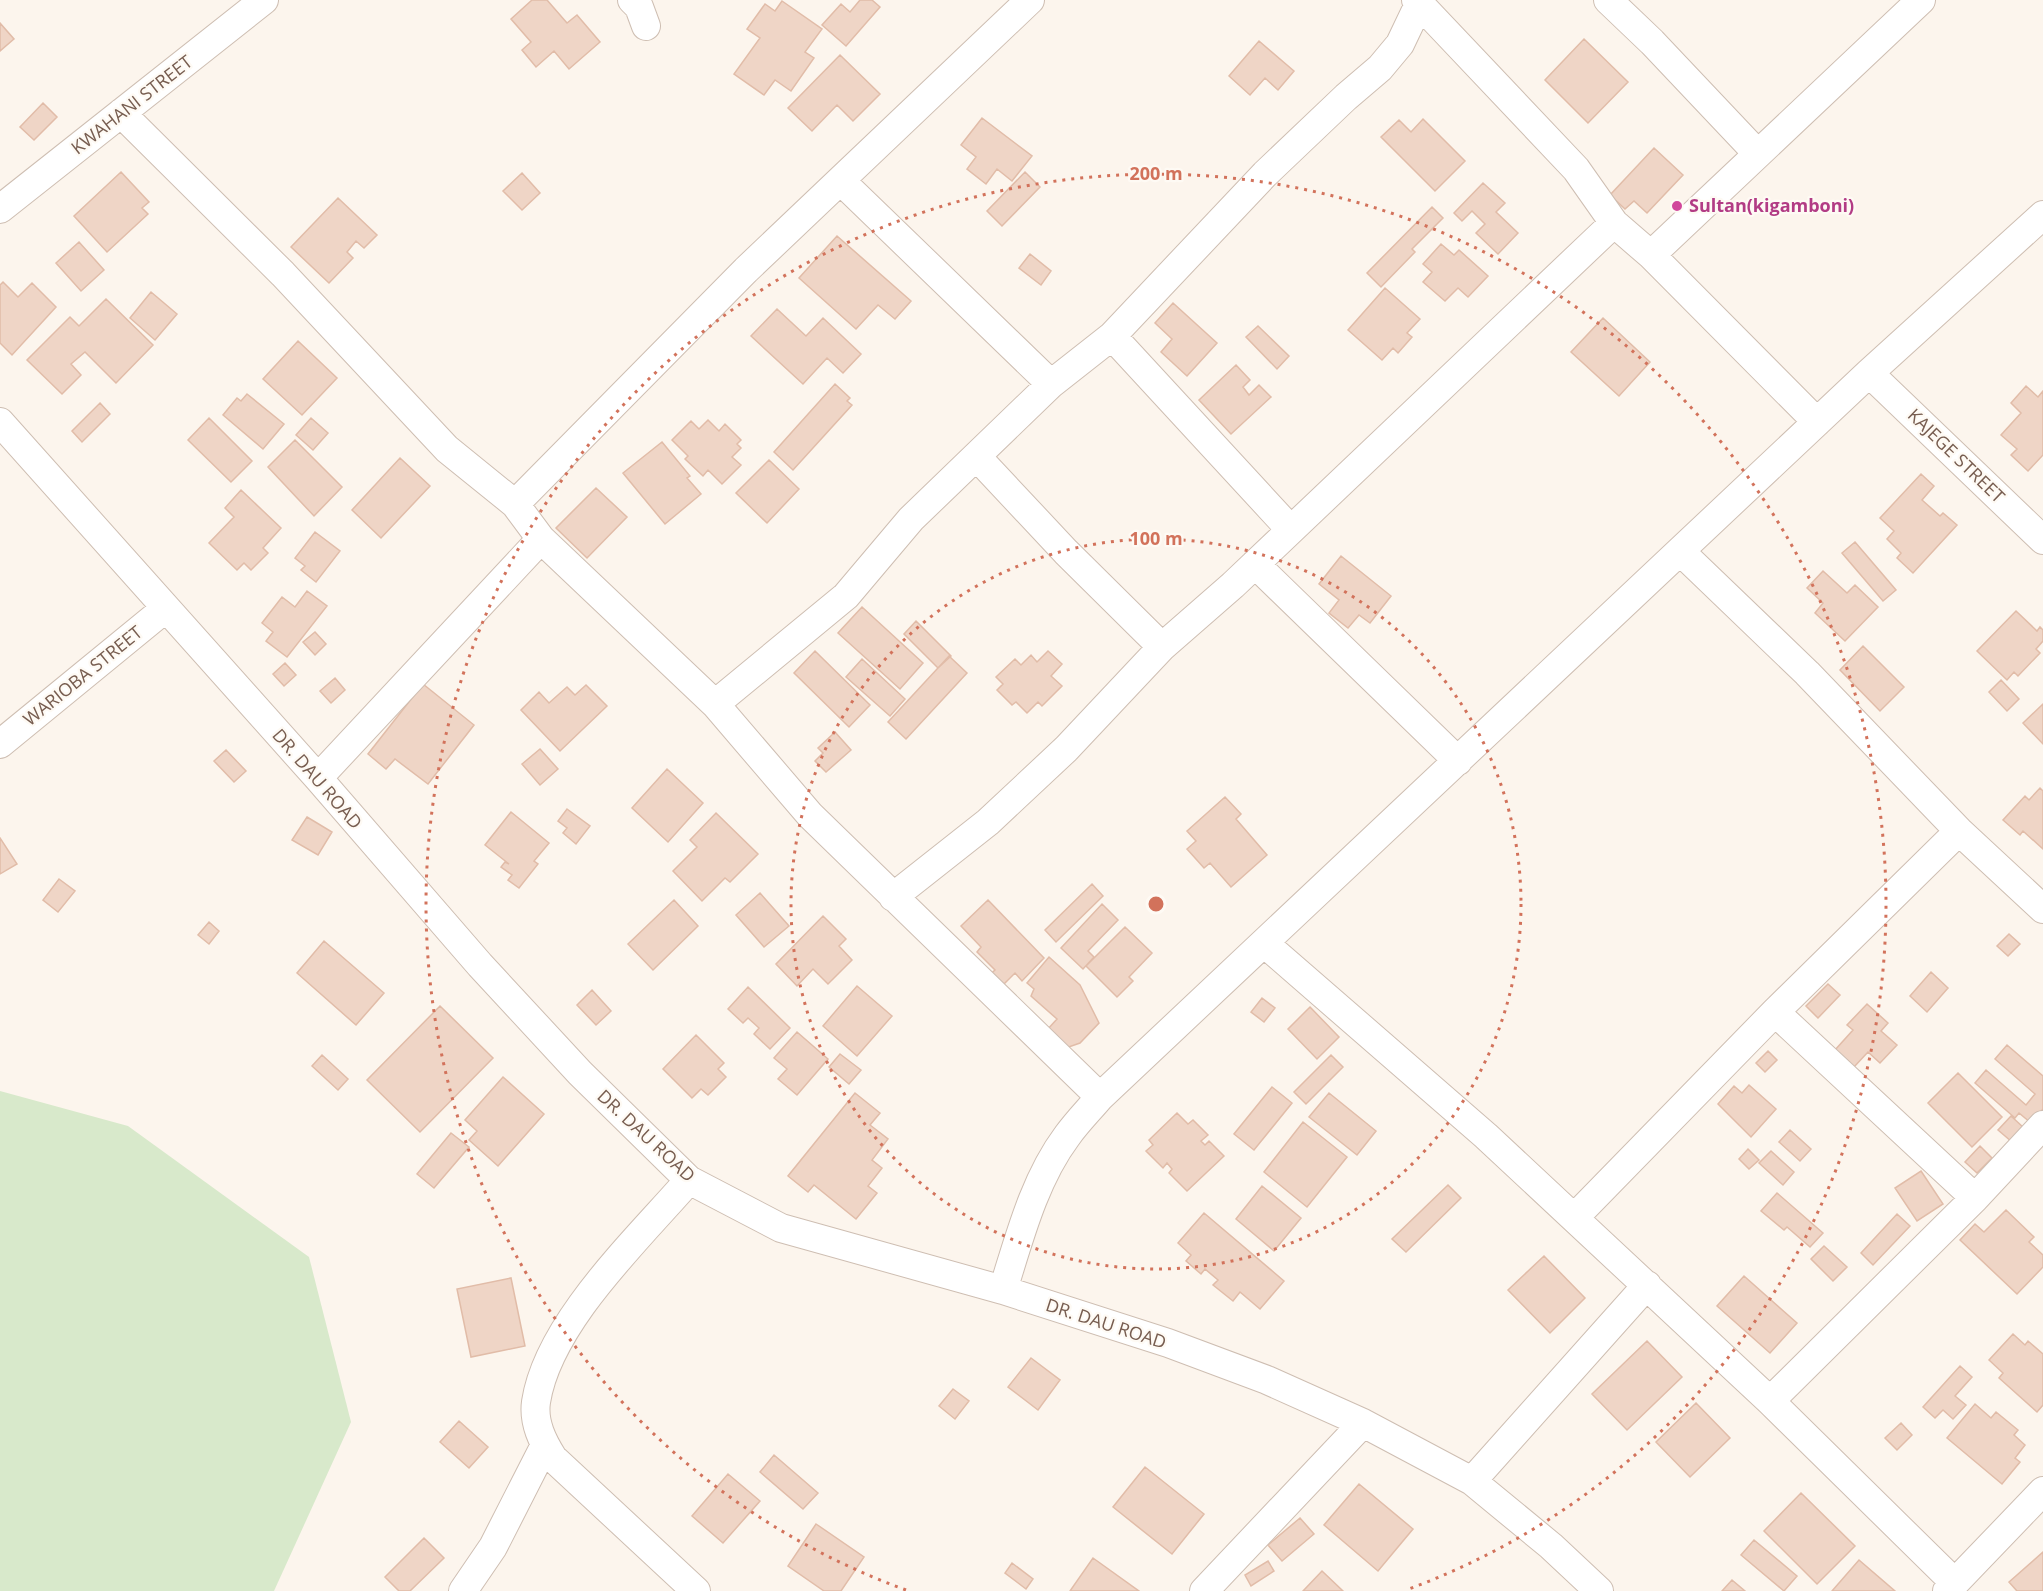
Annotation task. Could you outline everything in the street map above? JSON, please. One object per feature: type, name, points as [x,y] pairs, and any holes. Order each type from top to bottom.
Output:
[{"type":"street","name":"KWAHANI STREET","points":[[0,209],[264,0]]},
{"type":"street","points":[[632,0],[639,7],[646,26]]},
{"type":"street","points":[[1608,0],[1652,42],[1757,153]]},
{"type":"street","points":[[1651,255],[1921,0]]},
{"type":"street","points":[[715,704],[846,597],[911,519],[1051,384],[1112,336],[1265,174],[1380,68],[1400,44],[1418,1],[1576,169],[1614,223],[1651,255],[1817,422]]},
{"type":"street","points":[[515,504],[738,278],[841,181],[1021,3]]},
{"type":"street","points":[[121,113],[283,274],[447,449],[515,504],[541,539],[715,704],[810,815],[1100,1097]]},
{"type":"street","points":[[841,181],[1051,384]]},
{"type":"street","points":[[1003,1290],[1022,1229],[1046,1172],[1066,1137],[1100,1097],[1869,373],[2043,215]]},
{"type":"street","points":[[893,897],[988,822],[1058,757],[1162,647],[1255,564],[1614,223]]},
{"type":"street","points":[[1112,336],[1290,529]]},
{"type":"street","name":"KAJEGE STREET","points":[[1869,373],[2043,540]]},
{"type":"street","name":"DR. DAU ROAD","points":[[0,422],[318,778],[518,1007],[580,1073],[689,1180],[781,1228],[1003,1290],[1179,1347],[1267,1380],[1363,1423],[1472,1481],[1551,1546],[1599,1591]]},
{"type":"street","points":[[977,457],[1066,552],[1162,647]]},
{"type":"street","points":[[318,778],[541,539]]},
{"type":"street","points":[[1680,551],[1807,672],[1959,831],[2043,909]]},
{"type":"street","points":[[1255,564],[1458,761]]},
{"type":"street","name":"WARIOBA STREET","points":[[0,744],[166,608]]},
{"type":"street","points":[[1574,1218],[1775,1012],[1959,831]]},
{"type":"street","points":[[1264,943],[1486,1136],[1647,1285],[1770,1401],[1951,1587],[2043,1491]]},
{"type":"street","points":[[1775,1012],[1975,1198]]},
{"type":"street","points":[[1770,1401],[1975,1198],[2039,1138]]},
{"type":"street","points":[[689,1180],[589,1296],[565,1329],[548,1365],[536,1403],[540,1436],[553,1458],[696,1591]]},
{"type":"street","points":[[1472,1481],[1647,1285]]},
{"type":"street","points":[[1204,1591],[1363,1423]]},
{"type":"street","points":[[463,1591],[493,1547],[545,1445]]},
{"type":"green space","points":[[0,1091],[128,1126],[309,1257],[351,1422],[274,1591],[0,1591]]},
{"type":"building","points":[[532,0],[547,0],[567,23],[577,15],[600,42],[569,69],[554,51],[536,67],[522,50],[531,42],[511,19]]},
{"type":"building","points":[[860,0],[872,0],[880,7],[846,46],[822,25],[841,4],[850,12]]},
{"type":"building","points":[[782,1],[822,29],[805,52],[814,58],[791,91],[775,80],[764,95],[734,74],[760,38],[747,29],[765,4],[775,11]]},
{"type":"building","points":[[0,23],[14,39],[0,51]]},
{"type":"building","points":[[1584,39],[1628,82],[1588,123],[1545,80]]},
{"type":"building","points":[[1259,41],[1294,71],[1278,90],[1265,78],[1250,95],[1229,76]]},
{"type":"building","points":[[840,55],[880,94],[853,121],[837,105],[812,131],[788,108]]},
{"type":"building","points":[[43,103],[57,117],[34,140],[20,127]]},
{"type":"building","points":[[982,118],[1032,156],[1012,181],[997,169],[986,184],[967,169],[976,157],[961,145]]},
{"type":"building","points":[[1423,119],[1465,161],[1435,191],[1381,137],[1399,120],[1411,132]]},
{"type":"building","points":[[1654,148],[1683,175],[1647,213],[1634,201],[1625,209],[1610,195]]},
{"type":"building","points":[[121,172],[149,202],[142,208],[148,214],[107,252],[74,216]]},
{"type":"building","points":[[1025,172],[1040,187],[1002,226],[987,211]]},
{"type":"building","points":[[522,173],[540,193],[522,210],[503,191]]},
{"type":"building","points":[[1483,183],[1505,203],[1496,212],[1518,233],[1498,254],[1476,233],[1485,224],[1472,211],[1462,221],[1454,213]]},
{"type":"building","points":[[338,198],[377,235],[364,248],[356,241],[347,252],[353,258],[329,283],[291,247]]},
{"type":"building","points":[[1432,207],[1443,218],[1412,249],[1415,252],[1381,287],[1367,273]]},
{"type":"building","points":[[837,236],[911,301],[895,319],[878,305],[856,329],[799,278]]},
{"type":"building","points":[[79,242],[104,270],[81,291],[56,263]]},
{"type":"building","points":[[1441,244],[1454,255],[1459,250],[1488,276],[1468,297],[1458,288],[1445,301],[1423,282],[1432,272],[1423,264]]},
{"type":"building","points":[[1030,254],[1051,271],[1041,285],[1019,268]]},
{"type":"building","points":[[3,282],[18,297],[32,283],[56,307],[12,355],[0,343],[0,285]]},
{"type":"building","points":[[1385,288],[1420,319],[1407,333],[1412,337],[1398,353],[1393,348],[1382,360],[1348,330]]},
{"type":"building","points":[[151,292],[177,314],[155,340],[130,318]]},
{"type":"building","points":[[106,299],[153,345],[116,383],[85,352],[71,364],[81,375],[62,394],[27,360],[70,317],[79,326]]},
{"type":"building","points":[[1173,303],[1217,343],[1187,376],[1161,352],[1172,339],[1155,323]]},
{"type":"building","points":[[777,309],[806,336],[823,318],[861,354],[843,373],[827,358],[803,384],[751,336]]},
{"type":"building","points":[[1603,318],[1650,362],[1619,396],[1571,352]]},
{"type":"building","points":[[1258,326],[1289,356],[1277,369],[1246,337]]},
{"type":"building","points":[[298,341],[337,378],[302,415],[263,379]]},
{"type":"building","points":[[1236,365],[1250,380],[1243,387],[1249,395],[1259,385],[1271,397],[1231,434],[1199,400]]},
{"type":"building","points":[[835,384],[850,398],[847,401],[852,405],[793,470],[774,452]]},
{"type":"building","points":[[2026,386],[2038,397],[2043,391],[2043,455],[2028,471],[2011,455],[2017,449],[2001,435],[2021,413],[2011,403]]},
{"type":"building","points":[[247,394],[284,424],[263,449],[223,415],[237,398],[241,401]]},
{"type":"building","points":[[100,403],[110,414],[82,442],[72,431]]},
{"type":"building","points":[[209,418],[252,461],[231,482],[188,440]]},
{"type":"building","points":[[311,418],[328,433],[313,450],[296,435]]},
{"type":"building","points":[[708,420],[719,431],[725,424],[741,440],[737,444],[741,448],[732,457],[741,465],[722,484],[708,470],[703,476],[685,459],[688,456],[672,440],[691,421],[699,429]]},
{"type":"building","points":[[295,440],[342,487],[314,516],[268,467]]},
{"type":"building","points":[[662,442],[690,476],[687,478],[701,494],[665,524],[623,473]]},
{"type":"building","points":[[400,458],[430,486],[381,538],[352,510]]},
{"type":"building","points":[[769,460],[799,489],[767,523],[736,493]]},
{"type":"building","points":[[1921,474],[1934,486],[1922,500],[1940,516],[1943,513],[1957,525],[1913,573],[1897,558],[1901,553],[1887,539],[1894,531],[1880,518]]},
{"type":"building","points":[[596,488],[627,517],[587,558],[556,528]]},
{"type":"building","points":[[241,490],[281,528],[263,548],[268,553],[251,570],[244,563],[237,570],[209,543],[234,517],[225,508]]},
{"type":"building","points":[[315,532],[340,551],[316,582],[301,570],[305,566],[295,558]]},
{"type":"building","points":[[1855,542],[1896,590],[1883,601],[1842,553]]},
{"type":"building","points":[[1341,556],[1391,596],[1370,623],[1359,615],[1348,628],[1329,613],[1339,600],[1319,584]]},
{"type":"building","points":[[1823,571],[1847,593],[1855,585],[1878,607],[1845,641],[1815,613],[1823,603],[1807,588]]},
{"type":"building","points":[[307,591],[327,606],[287,657],[266,641],[273,632],[262,623],[282,597],[295,607]]},
{"type":"building","points":[[862,607],[923,663],[900,689],[838,633]]},
{"type":"building","points":[[2016,611],[2037,631],[2040,627],[2043,630],[2043,641],[2036,649],[2040,653],[2018,676],[2014,672],[2007,680],[1977,651]]},
{"type":"building","points":[[916,621],[951,656],[938,668],[904,634]]},
{"type":"building","points":[[315,632],[326,644],[315,655],[303,642]]},
{"type":"building","points":[[1863,646],[1904,687],[1880,711],[1840,670]]},
{"type":"building","points":[[815,651],[870,705],[849,727],[794,673]]},
{"type":"building","points":[[1048,651],[1062,664],[1051,676],[1062,686],[1042,706],[1038,702],[1027,713],[1016,702],[1012,705],[997,690],[1003,684],[996,677],[1015,659],[1021,665],[1031,655],[1037,662]]},
{"type":"building","points":[[949,656],[967,673],[906,739],[888,722]]},
{"type":"building","points":[[862,659],[905,699],[890,716],[846,677]]},
{"type":"building","points":[[285,663],[296,675],[284,686],[273,674]]},
{"type":"building","points":[[335,678],[345,690],[331,703],[320,691]]},
{"type":"building","points":[[2001,680],[2019,699],[2007,711],[1989,692]]},
{"type":"building","points":[[423,684],[474,725],[428,784],[395,759],[386,769],[368,754]]},
{"type":"building","points":[[586,685],[607,706],[560,751],[521,710],[539,692],[549,703],[567,687],[575,695]]},
{"type":"building","points":[[2043,704],[2043,744],[2023,723]]},
{"type":"building","points":[[835,732],[851,750],[826,772],[815,761],[823,753],[818,748]]},
{"type":"building","points":[[540,749],[558,769],[540,785],[522,764]]},
{"type":"building","points":[[226,750],[246,771],[234,782],[214,761]]},
{"type":"building","points":[[667,769],[703,803],[668,842],[632,808]]},
{"type":"building","points":[[2040,788],[2043,791],[2043,849],[2023,831],[2020,835],[2003,820],[2025,796],[2029,800]]},
{"type":"building","points":[[1225,797],[1241,814],[1236,819],[1267,855],[1231,887],[1210,863],[1204,868],[1187,849],[1196,841],[1187,831]]},
{"type":"building","points":[[567,809],[590,826],[576,844],[563,833],[567,828],[558,821]]},
{"type":"building","points":[[511,812],[549,843],[534,861],[538,864],[519,888],[508,880],[512,875],[501,867],[505,862],[509,864],[485,845]]},
{"type":"building","points":[[716,813],[758,854],[730,882],[725,878],[702,901],[673,871],[697,847],[690,840]]},
{"type":"building","points":[[307,817],[332,832],[318,855],[292,840]]},
{"type":"building","points":[[0,838],[17,864],[0,874]]},
{"type":"building","points":[[59,879],[75,891],[58,912],[43,900]]},
{"type":"building","points":[[1092,884],[1103,896],[1056,942],[1045,930]]},
{"type":"building","points":[[760,893],[789,926],[764,947],[736,915]]},
{"type":"building","points":[[674,900],[698,926],[653,970],[628,944]]},
{"type":"building","points":[[988,900],[1044,958],[1022,981],[1015,973],[998,990],[986,978],[995,970],[977,952],[981,947],[961,926]]},
{"type":"building","points":[[1102,904],[1118,920],[1088,951],[1094,957],[1083,969],[1061,948]]},
{"type":"building","points":[[823,916],[846,939],[839,946],[852,960],[828,984],[813,969],[797,986],[776,964]]},
{"type":"building","points":[[209,922],[219,931],[209,944],[198,935]]},
{"type":"building","points":[[1125,927],[1152,953],[1129,977],[1133,981],[1117,997],[1086,966]]},
{"type":"building","points":[[2009,934],[2020,944],[2008,956],[1997,946]]},
{"type":"building","points":[[324,941],[384,993],[356,1025],[297,973]]},
{"type":"building","points":[[1049,957],[1080,985],[1099,1023],[1080,1043],[1066,1048],[1047,1030],[1057,1019],[1031,996],[1034,989],[1027,983]]},
{"type":"building","points":[[1931,972],[1948,988],[1927,1012],[1910,996]]},
{"type":"building","points":[[1828,984],[1840,995],[1818,1018],[1806,1006]]},
{"type":"building","points":[[857,986],[892,1016],[857,1056],[823,1026]]},
{"type":"building","points":[[748,987],[790,1028],[770,1049],[754,1034],[759,1028],[748,1018],[743,1023],[728,1009]]},
{"type":"building","points":[[592,990],[611,1011],[596,1025],[577,1005]]},
{"type":"building","points":[[1262,998],[1275,1008],[1264,1022],[1251,1012]]},
{"type":"building","points":[[1867,1004],[1888,1023],[1881,1031],[1897,1045],[1880,1063],[1868,1052],[1854,1067],[1835,1050],[1853,1030],[1847,1025]]},
{"type":"building","points":[[440,1006],[493,1058],[420,1132],[367,1080]]},
{"type":"building","points":[[1310,1007],[1339,1037],[1317,1059],[1288,1029]]},
{"type":"building","points":[[797,1032],[828,1059],[797,1095],[778,1079],[787,1069],[774,1058]]},
{"type":"building","points":[[696,1035],[724,1063],[718,1069],[726,1077],[708,1095],[701,1089],[692,1098],[663,1069]]},
{"type":"building","points":[[2007,1045],[2043,1076],[2043,1109],[2031,1123],[2019,1113],[2015,1118],[1975,1083],[1986,1070],[2026,1105],[2035,1094],[1995,1059]]},
{"type":"building","points":[[1768,1051],[1777,1060],[1765,1072],[1756,1063]]},
{"type":"building","points":[[840,1054],[861,1070],[849,1084],[829,1067]]},
{"type":"building","points":[[322,1055],[348,1079],[338,1090],[312,1066]]},
{"type":"building","points":[[1331,1055],[1343,1067],[1306,1104],[1294,1092]]},
{"type":"building","points":[[1958,1073],[2002,1117],[1972,1147],[1928,1103]]},
{"type":"building","points":[[503,1077],[544,1114],[498,1166],[469,1140],[477,1131],[465,1120]]},
{"type":"building","points":[[1749,1085],[1776,1109],[1751,1137],[1718,1104],[1734,1086],[1742,1093]]},
{"type":"building","points":[[1272,1087],[1292,1103],[1254,1150],[1234,1134]]},
{"type":"building","points":[[855,1093],[880,1113],[870,1125],[888,1139],[872,1160],[882,1168],[868,1186],[877,1193],[856,1219],[814,1185],[808,1192],[788,1176]]},
{"type":"building","points":[[1329,1093],[1376,1131],[1357,1155],[1309,1117]]},
{"type":"building","points":[[1177,1113],[1188,1124],[1193,1120],[1208,1135],[1201,1141],[1205,1145],[1209,1141],[1224,1156],[1187,1191],[1169,1173],[1172,1169],[1167,1163],[1163,1168],[1146,1151],[1153,1145],[1149,1140]]},
{"type":"building","points":[[2011,1116],[2024,1128],[2012,1142],[1998,1130]]},
{"type":"building","points":[[1303,1122],[1347,1157],[1307,1207],[1264,1172]]},
{"type":"building","points":[[1790,1130],[1811,1149],[1800,1161],[1779,1142]]},
{"type":"building","points":[[451,1133],[469,1147],[434,1188],[417,1174]]},
{"type":"building","points":[[1980,1146],[1992,1158],[1977,1173],[1965,1162]]},
{"type":"building","points":[[1748,1149],[1759,1160],[1749,1169],[1739,1159]]},
{"type":"building","points":[[1771,1151],[1794,1172],[1783,1185],[1759,1163]]},
{"type":"building","points":[[1921,1171],[1943,1204],[1917,1221],[1895,1188]]},
{"type":"building","points":[[1448,1185],[1461,1198],[1406,1252],[1392,1239]]},
{"type":"building","points":[[1262,1186],[1301,1218],[1274,1251],[1236,1219]]},
{"type":"building","points":[[1777,1193],[1823,1233],[1810,1247],[1787,1227],[1784,1230],[1761,1211]]},
{"type":"building","points":[[2006,1210],[2034,1237],[2029,1242],[2043,1255],[2043,1267],[2017,1294],[1960,1240],[1975,1224],[1984,1232]]},
{"type":"building","points":[[1204,1213],[1284,1281],[1260,1309],[1240,1292],[1233,1301],[1213,1285],[1218,1280],[1205,1269],[1201,1274],[1186,1261],[1191,1255],[1178,1243]]},
{"type":"building","points":[[1897,1214],[1910,1226],[1873,1265],[1861,1253]]},
{"type":"building","points":[[1824,1246],[1847,1267],[1833,1281],[1811,1259]]},
{"type":"building","points":[[1544,1256],[1585,1298],[1550,1333],[1508,1290]]},
{"type":"building","points":[[1744,1276],[1797,1323],[1770,1353],[1717,1306]]},
{"type":"building","points":[[511,1278],[525,1346],[471,1357],[457,1289]]},
{"type":"building","points":[[2013,1334],[2025,1345],[2028,1341],[2043,1354],[2043,1405],[2037,1412],[1999,1378],[2003,1373],[1989,1360]]},
{"type":"building","points":[[1647,1341],[1682,1377],[1627,1430],[1592,1394]]},
{"type":"building","points":[[1031,1358],[1060,1380],[1038,1410],[1008,1387]]},
{"type":"building","points":[[1960,1366],[1972,1377],[1955,1396],[1966,1405],[1953,1419],[1943,1410],[1935,1418],[1923,1407]]},
{"type":"building","points":[[953,1389],[969,1401],[955,1419],[939,1406]]},
{"type":"building","points":[[1696,1403],[1730,1438],[1690,1477],[1656,1442]]},
{"type":"building","points":[[1975,1404],[1991,1418],[1996,1412],[2018,1430],[2014,1435],[2025,1445],[2015,1458],[2020,1462],[2002,1484],[1947,1438]]},
{"type":"building","points":[[459,1421],[488,1447],[469,1468],[440,1442]]},
{"type":"building","points":[[1901,1423],[1912,1435],[1897,1450],[1885,1438]]},
{"type":"building","points":[[774,1455],[818,1493],[803,1509],[760,1472]]},
{"type":"building","points":[[1145,1467],[1204,1514],[1172,1554],[1113,1507]]},
{"type":"building","points":[[728,1474],[760,1501],[723,1543],[692,1516]]},
{"type":"building","points":[[1359,1484],[1413,1529],[1378,1571],[1324,1525]]},
{"type":"building","points":[[1801,1493],[1855,1546],[1817,1584],[1764,1531]]},
{"type":"building","points":[[1300,1518],[1314,1534],[1282,1561],[1268,1545]]},
{"type":"building","points":[[816,1524],[864,1557],[841,1591],[824,1591],[788,1566]]},
{"type":"building","points":[[424,1538],[444,1558],[410,1591],[399,1591],[385,1577]]},
{"type":"building","points":[[1754,1540],[1797,1576],[1784,1591],[1741,1555]]},
{"type":"building","points":[[2043,1552],[2043,1591],[2017,1591],[2009,1582]]},
{"type":"building","points":[[1093,1558],[1139,1591],[1070,1591]]},
{"type":"building","points":[[1859,1560],[1895,1591],[1832,1591]]},
{"type":"building","points":[[1268,1561],[1274,1571],[1251,1586],[1245,1575]]},
{"type":"building","points":[[1012,1563],[1033,1579],[1026,1589],[1005,1573]]},
{"type":"building","points":[[1322,1571],[1343,1591],[1303,1591]]},
{"type":"building","points":[[1732,1580],[1745,1591],[1722,1591]]},
{"type":"place","name":"Sultan(kigamboni)","points":[[1677,206]]}]
